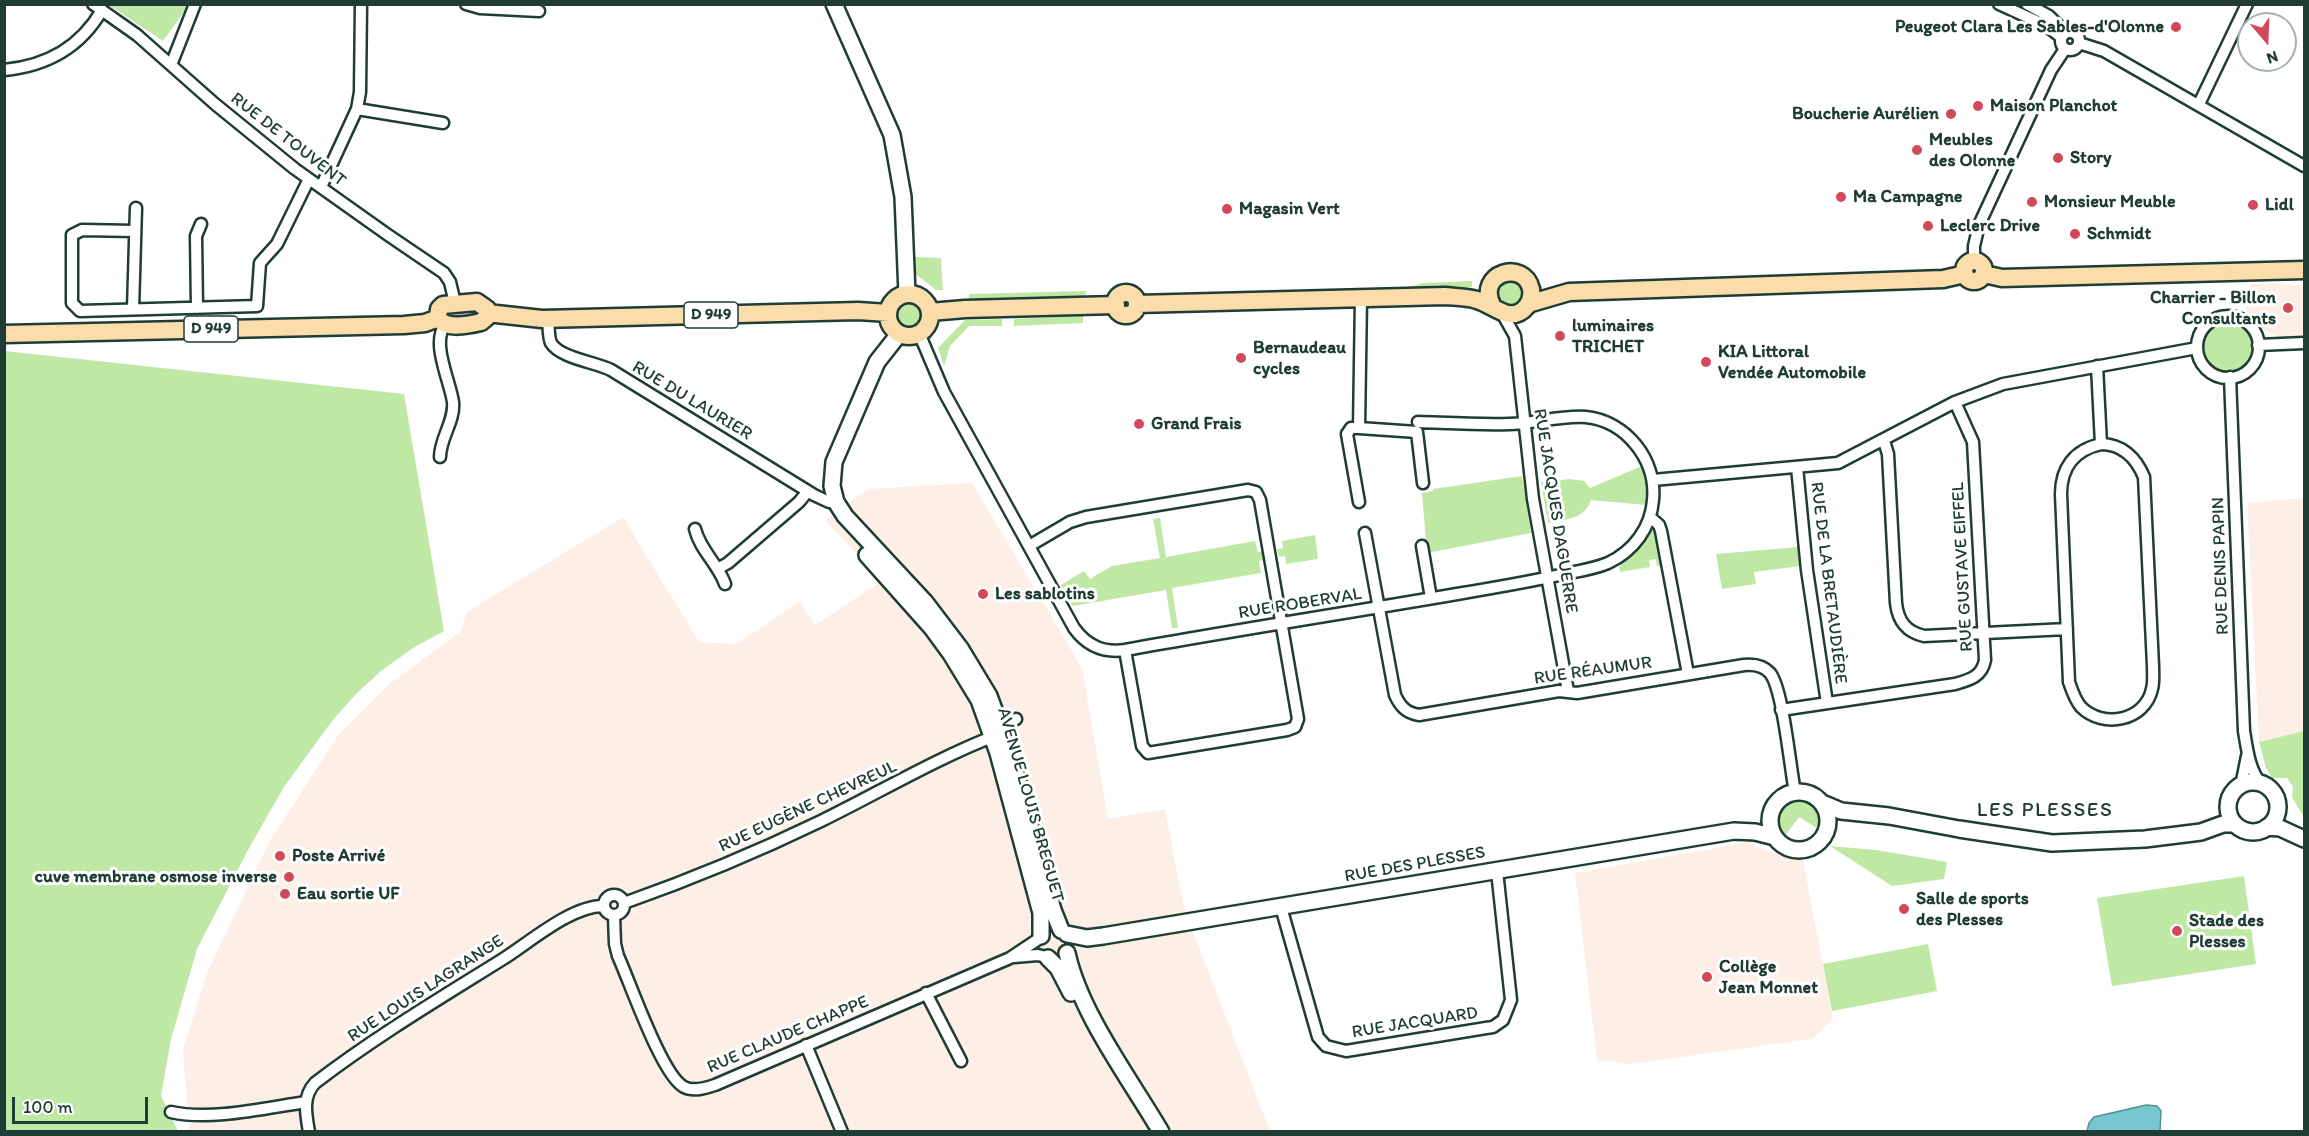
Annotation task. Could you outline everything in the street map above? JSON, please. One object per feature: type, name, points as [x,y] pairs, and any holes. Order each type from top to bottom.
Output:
[{"type":"main road","points":[[1527,281],[1569,292],[1943,279],[1974,270],[2002,278],[2304,270]]},
{"type":"main road","points":[[1497,309],[1489,294],[1492,283],[1500,274],[1509,272],[1520,274],[1527,281],[1531,293],[1524,308]]},
{"type":"main road","points":[[1445,296],[1492,283]]},
{"type":"main road","points":[[930,312],[1116,305],[1118,310],[1126,315],[1132,313],[1137,304],[1445,296],[1474,299],[1511,315],[1569,292]]},
{"type":"main road","points":[[907,294],[920,297],[927,303],[930,312],[927,327],[919,333],[907,336],[899,334],[889,322],[888,313],[894,300],[907,294]]},
{"type":"main road","points":[[455,303],[481,303],[488,313],[481,322],[442,321],[439,309],[443,305],[455,303]]},
{"type":"main road","name":"D 949","points":[[488,313],[548,319],[858,311],[888,313]]},
{"type":"main road","name":"D 949","points":[[4,334],[417,324],[442,321]]},
{"type":"street","points":[[171,65],[195,4]]},
{"type":"street","points":[[321,187],[357,109],[360,92],[362,4]]},
{"type":"street","points":[[466,4],[480,8],[539,11]]},
{"type":"street","points":[[834,4],[892,135],[903,197],[907,294]]},
{"type":"street","points":[[1999,4],[2063,35],[2075,33],[2079,43]]},
{"type":"street","points":[[2027,4],[2049,16],[2063,35],[2061,45],[2065,49],[2073,49],[2079,43]]},
{"type":"street","points":[[2199,104],[2247,4]]},
{"type":"street","points":[[4,70],[28,68],[52,58],[93,24],[98,7]]},
{"type":"street","name":"RUE DE TOUVENT","points":[[98,7],[171,65],[243,128],[309,179],[444,273],[450,282],[455,303]]},
{"type":"street","points":[[2079,43],[2104,51],[2304,166]]},
{"type":"street","points":[[1974,270],[1975,241],[1980,225],[2051,70],[2065,49]]},
{"type":"street","points":[[357,109],[442,123]]},
{"type":"street","points":[[257,328],[260,263],[277,244],[309,179]]},
{"type":"street","points":[[133,309],[136,208]]},
{"type":"street","points":[[196,308],[196,236],[201,224]]},
{"type":"street","points":[[135,231],[82,230],[72,235],[72,303],[80,311],[257,306]]},
{"type":"street","points":[[1359,428],[1361,298]]},
{"type":"street","points":[[1515,336],[1524,308]]},
{"type":"street","points":[[1497,309],[1515,336]]},
{"type":"street","points":[[2227,316],[2241,319],[2250,326],[2255,332],[2258,345],[2257,356],[2251,367],[2239,375],[2230,377],[2218,376],[2209,371],[2201,361],[2197,348],[2200,334],[2206,325],[2219,317],[2227,316]]},
{"type":"street","name":"RUE DU LAURIER","points":[[548,319],[551,342],[561,352],[611,370],[808,490],[832,502]]},
{"type":"street","points":[[440,457],[442,443],[453,410],[439,337],[442,321]]},
{"type":"street","name":"RUE ROBERVAL","points":[[919,333],[944,392],[1081,638],[1096,648],[1105,650],[1125,650],[1380,607],[1546,578],[1599,566],[1617,558],[1640,537],[1650,517],[1653,480],[1646,460],[1634,442],[1604,422],[1594,418],[1572,417],[1524,423],[1418,422]]},
{"type":"street","points":[[832,502],[832,476],[839,448],[877,362],[899,334]]},
{"type":"street","name":"RUE JACQUES DAGUERRE","points":[[1515,336],[1533,499],[1568,691]]},
{"type":"street","points":[[2258,345],[2304,344]]},
{"type":"street","points":[[1653,480],[1844,462],[1955,402],[2002,384],[2197,348]]},
{"type":"street","points":[[2097,366],[2101,444]]},
{"type":"street","name":"RUE DENIS PAPIN","points":[[2230,377],[2244,731],[2247,753],[2261,784]]},
{"type":"street","name":"RUE GUSTAVE EIFFEL","points":[[1781,710],[1954,684],[1973,678],[1984,666],[1973,442],[1955,402]]},
{"type":"street","points":[[1359,502],[1347,434],[1351,428],[1417,432],[1423,483]]},
{"type":"street","points":[[1884,441],[1888,454],[1896,603],[1900,618],[1910,630],[1924,636],[2067,629]]},
{"type":"street","points":[[2101,444],[2127,453],[2134,459],[2144,477],[2153,684],[2152,692],[2142,707],[2133,715],[2109,720],[2098,718],[2080,705],[2069,682],[2061,494],[2063,475],[2072,459],[2101,444]]},
{"type":"street","name":"RUE DE LA BRETAUDIÈRE","points":[[1797,467],[1807,567],[1827,703]]},
{"type":"street","points":[[719,568],[728,563],[790,510],[808,490]]},
{"type":"street","points":[[1029,546],[1070,522],[1086,517],[1252,490],[1258,495],[1298,719],[1295,727],[1153,753],[1144,749],[1125,650]]},
{"type":"street","name":"AVENUE LOUIS BREGUET","points":[[832,502],[925,602],[960,648],[989,696],[1053,910],[1064,932]]},
{"type":"street","points":[[1650,517],[1659,525],[1661,531],[1688,674]]},
{"type":"street","points":[[695,529],[698,540],[719,568],[725,584]]},
{"type":"street","points":[[1365,533],[1380,607]]},
{"type":"street","points":[[1422,546],[1431,598]]},
{"type":"street","name":"RUE RÉAUMUR","points":[[1380,607],[1395,695],[1399,704],[1412,714],[1419,715],[1568,691],[1577,693],[1744,664],[1757,665],[1768,670],[1778,691],[1795,792]]},
{"type":"street","name":"RUE EUGÈNE CHEVREUL","points":[[624,903],[703,875],[813,825],[999,731],[1016,718]]},
{"type":"street","name":"AVENUE LOUIS BREGUET","points":[[999,731],[1041,913],[1040,937]]},
{"type":"street","name":"RUE DENIS PAPIN","points":[[2241,786],[2247,753]]},
{"type":"street","points":[[2234,824],[2228,809],[2230,798],[2241,786],[2249,783],[2261,784],[2271,791],[2277,805],[2290,821],[2304,831]]},
{"type":"street","points":[[1866,813],[1840,819],[1827,828],[1816,844],[1804,849],[1785,846],[1775,837],[1771,828],[1771,814],[1782,797],[1795,792],[1810,794],[1836,810],[1866,813],[2052,843],[2124,841],[2201,832],[2223,824],[2234,824],[2248,832],[2261,830],[2267,827],[2275,817],[2277,805]]},
{"type":"street","points":[[1822,803],[1827,815],[1827,828]]},
{"type":"street","points":[[2187,832],[2214,820],[2228,809]]},
{"type":"street","name":"RUE DES PLESSES","points":[[1064,932],[1087,938],[1103,936],[1497,871],[1734,831],[1759,822],[1771,814]]},
{"type":"street","points":[[2267,827],[2280,828],[2304,839]]},
{"type":"street","name":"RUE DES PLESSES","points":[[1734,831],[1755,832],[1775,837]]},
{"type":"street","name":"RUE JACQUARD","points":[[1281,907],[1318,1037],[1326,1046],[1346,1051],[1486,1029],[1503,1020],[1511,1000],[1497,871]]},
{"type":"street","points":[[612,895],[618,896],[624,903],[622,912],[614,916],[606,912],[603,906],[606,898],[612,895]]},
{"type":"street","name":"RUE LOUIS LAGRANGE","points":[[306,1102],[310,1088],[315,1083],[408,1017],[566,918],[588,908],[603,906]]},
{"type":"street","name":"RUE CLAUDE CHAPPE","points":[[614,916],[618,956],[664,1062],[670,1074],[686,1088],[697,1089],[716,1084],[1010,958],[1040,937]]},
{"type":"street","points":[[1149,1131],[1095,1043],[1058,968],[1040,951],[1040,937],[1048,930],[1064,932],[1070,943],[1068,952],[1073,976],[1094,1018],[1161,1131]]},
{"type":"street","name":"RUE DES PLESSES","points":[[1068,952],[1081,944],[1103,936]]},
{"type":"street","points":[[1047,958],[1059,959],[1068,952]]},
{"type":"street","name":"RUE CLAUDE CHAPPE","points":[[1010,958],[1038,955],[1047,958]]},
{"type":"street","points":[[926,993],[961,1061]]},
{"type":"street","points":[[806,1045],[842,1131]]},
{"type":"street","points":[[171,1112],[206,1114],[234,1112],[306,1102],[309,1131]]},
{"type":"shaded area","points":[[2277,283],[2304,286],[2304,336],[2281,337],[2264,331],[2257,320],[2246,311],[2251,284]]},
{"type":"shaded area","points":[[972,483],[1082,668],[1108,819],[1165,809],[1184,909],[1270,1131],[189,1131],[183,1050],[208,970],[271,839],[339,734],[388,685],[460,632],[467,612],[623,517],[699,642],[737,644],[800,601],[815,625],[882,581],[825,520],[868,489]]},
{"type":"shaded area","points":[[2304,498],[2304,731],[2259,742],[2247,503]]},
{"type":"shaded area","name":"Collège Jean Monnet","points":[[1749,842],[1766,851],[1803,860],[1833,1019],[1812,1039],[1630,1064],[1597,1060],[1575,873]]},
{"type":"green space","points":[[109,5],[189,5],[163,41]]},
{"type":"green space","points":[[915,257],[941,258],[943,290],[936,290],[914,273],[913,259]]},
{"type":"green space","points":[[1508,278],[1521,283],[1525,297],[1515,307],[1502,306],[1495,293],[1502,281]]},
{"type":"green space","points":[[1472,281],[1472,287],[1453,290],[1395,291],[1423,283]]},
{"type":"green space","points":[[1086,291],[1085,298],[969,304],[969,294]]},
{"type":"green space","points":[[909,301],[919,305],[923,315],[919,325],[909,329],[899,325],[895,315],[899,305]]},
{"type":"green space","points":[[1083,316],[1083,323],[1014,326],[1014,319]]},
{"type":"green space","points":[[1002,319],[1002,326],[969,326],[950,346],[944,366],[938,348],[965,320]]},
{"type":"green space","points":[[2223,321],[2233,321],[2242,325],[2250,333],[2254,347],[2250,361],[2242,369],[2233,373],[2223,373],[2214,369],[2206,361],[2202,352],[2202,342],[2206,333],[2214,325]]},
{"type":"green space","points":[[5,351],[404,394],[444,631],[413,648],[381,671],[357,693],[332,721],[284,787],[249,848],[197,949],[171,1039],[161,1096],[178,1131],[5,1132]]},
{"type":"green space","points":[[1642,466],[1647,478],[1646,505],[1591,500],[1588,507],[1579,515],[1548,523],[1541,482],[1570,479],[1584,481],[1590,488]]},
{"type":"green space","points":[[1522,476],[1531,533],[1427,553],[1422,493],[1433,491],[1433,489]]},
{"type":"green space","points":[[1160,518],[1166,557],[1255,541],[1258,552],[1264,551],[1266,560],[1259,561],[1261,573],[1172,588],[1178,628],[1172,628],[1166,590],[1073,606],[1061,585],[1084,571],[1090,579],[1112,566],[1160,558],[1153,519]]},
{"type":"green space","points":[[1657,530],[1664,565],[1657,566],[1656,559],[1649,560],[1650,567],[1620,572],[1619,567],[1640,547],[1650,532]]},
{"type":"green space","points":[[1315,535],[1318,559],[1286,564],[1285,556],[1279,557],[1277,549],[1283,548],[1282,541]]},
{"type":"green space","points":[[1798,547],[1800,566],[1754,572],[1756,584],[1722,589],[1716,554]]},
{"type":"green space","points":[[2304,731],[2304,815],[2292,797],[2293,787],[2287,778],[2272,778],[2266,768],[2259,742]]},
{"type":"green space","points":[[1802,795],[1814,800],[1821,809],[1824,819],[1823,832],[1799,817],[1782,840],[1774,824],[1776,810],[1786,800]]},
{"type":"green space","points":[[1830,846],[1876,850],[1947,862],[1944,879],[1892,886]]},
{"type":"green space","name":"Stade des Plesses","points":[[2244,876],[2256,964],[2112,986],[2097,898]]},
{"type":"green space","points":[[1928,944],[1937,991],[1832,1011],[1823,964]]},
{"type":"water","points":[[2146,1105],[2157,1106],[2161,1111],[2160,1131],[2087,1131],[2094,1117]]},
{"type":"place","name":"Peugeot Clara Les Sables-d'Olonne","points":[[2176,27]]},
{"type":"place","name":"Maison Planchot","points":[[1978,106]]},
{"type":"place","name":"Boucherie Aurélien","points":[[1951,114]]},
{"type":"place","name":"Meubles des Olonne","points":[[1917,150]]},
{"type":"place","name":"Story","points":[[2058,158]]},
{"type":"place","name":"Ma Campagne","points":[[1841,197]]},
{"type":"place","name":"Monsieur Meuble","points":[[2032,202]]},
{"type":"place","name":"Lidl","points":[[2253,205]]},
{"type":"place","name":"Magasin Vert","points":[[1227,209]]},
{"type":"place","name":"Leclerc Drive","points":[[1928,226]]},
{"type":"place","name":"Schmidt","points":[[2075,234]]},
{"type":"place","name":"Charrier - Billon Consultants","points":[[2288,308]]},
{"type":"place","name":"luminaires TRICHET","points":[[1560,336]]},
{"type":"place","name":"Bernaudeau cycles","points":[[1241,358]]},
{"type":"place","name":"KIA Littoral Vendée Automobile","points":[[1706,362]]},
{"type":"place","name":"Grand Frais","points":[[1139,424]]},
{"type":"place","name":"Les sablotins","points":[[983,594]]},
{"type":"place","name":"Poste Arrivé","points":[[280,856]]},
{"type":"place","name":"cuve membrane osmose inverse","points":[[289,877]]},
{"type":"place","name":"Eau sortie UF","points":[[285,894]]},
{"type":"place","name":"Salle de sports des Plesses","points":[[1904,909]]},
{"type":"place","name":"Stade des Plesses","points":[[2177,931]]},
{"type":"place","name":"Collège Jean Monnet","points":[[1707,977]]},
{"type":"district","name":"LES PLESSES","points":[[2045,811]]}]
